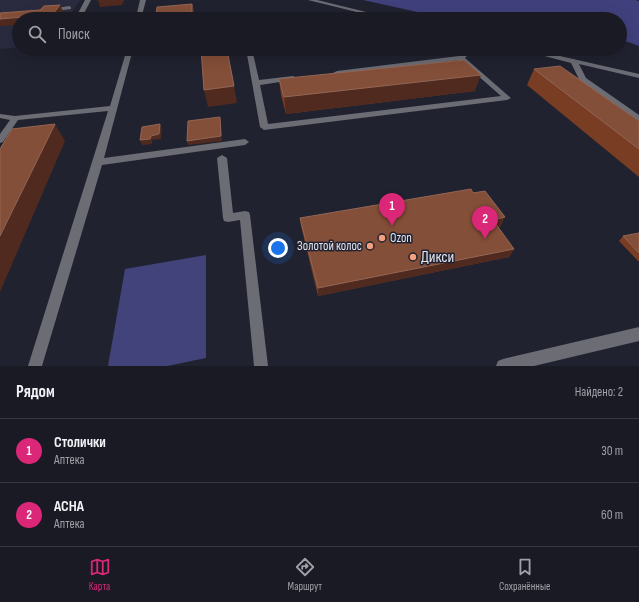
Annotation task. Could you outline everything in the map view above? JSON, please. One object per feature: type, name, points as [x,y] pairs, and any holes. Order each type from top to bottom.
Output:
[{"type":"street","points":[[81,12],[88,0]]},
{"type":"street","points":[[140,12],[143,0]]},
{"type":"street","points":[[311,0],[362,12]]},
{"type":"street","points":[[46,10],[84,7]]},
{"type":"street","points":[[35,366],[98,162],[128,56]]},
{"type":"street","points":[[250,56],[264,127],[507,98],[461,58],[327,74]]},
{"type":"street","points":[[552,56],[639,76]]},
{"type":"street","points":[[574,61],[583,79],[639,119]]},
{"type":"street","points":[[601,67],[639,82]]},
{"type":"street","points":[[256,83],[304,77]]},
{"type":"street","points":[[0,116],[15,118],[112,108]]},
{"type":"street","points":[[0,140],[15,118]]},
{"type":"street","points":[[98,162],[245,142]]},
{"type":"street","points":[[222,158],[228,218],[245,215],[261,366]]},
{"type":"street","points":[[503,366],[639,334]]},
{"type":"shaded area","points":[[0,0],[80,0],[72,12],[12,12],[12,48],[0,49]]},
{"type":"shaded area","points":[[363,0],[635,0],[639,1],[639,46],[627,42],[627,12],[417,12]]},
{"type":"shaded area","points":[[206,255],[206,358],[167,366],[108,366],[125,269]]},
{"type":"building","points":[[192,4],[192,12],[156,12],[157,7]]},
{"type":"building","points":[[60,5],[54,12],[13,12],[40,10],[44,6]]},
{"type":"building","points":[[12,12],[12,18],[0,19],[0,13]]},
{"type":"building","points":[[202,56],[228,56],[234,86],[204,90]]},
{"type":"building","points":[[464,60],[481,75],[284,97],[279,79]]},
{"type":"building","points":[[560,66],[639,121],[639,149],[534,69]]},
{"type":"building","points":[[220,117],[221,136],[187,141],[188,121]]},
{"type":"building","points":[[55,124],[0,236],[0,149],[12,129]]},
{"type":"building","points":[[160,124],[159,134],[151,136],[150,139],[140,140],[142,127]]},
{"type":"building","points":[[471,189],[473,193],[485,191],[505,217],[493,220],[514,249],[318,288],[300,218]]},
{"type":"building","points":[[639,233],[639,253],[623,236]]},
{"type":"place","name":"Столички","points":[[392,226]]},
{"type":"place","name":"Ozon","points":[[382,238]]},
{"type":"place","name":"АСНА","points":[[485,239]]},
{"type":"place","name":"Золотой колос","points":[[370,246]]},
{"type":"place","name":"Дикси","points":[[413,257]]}]
